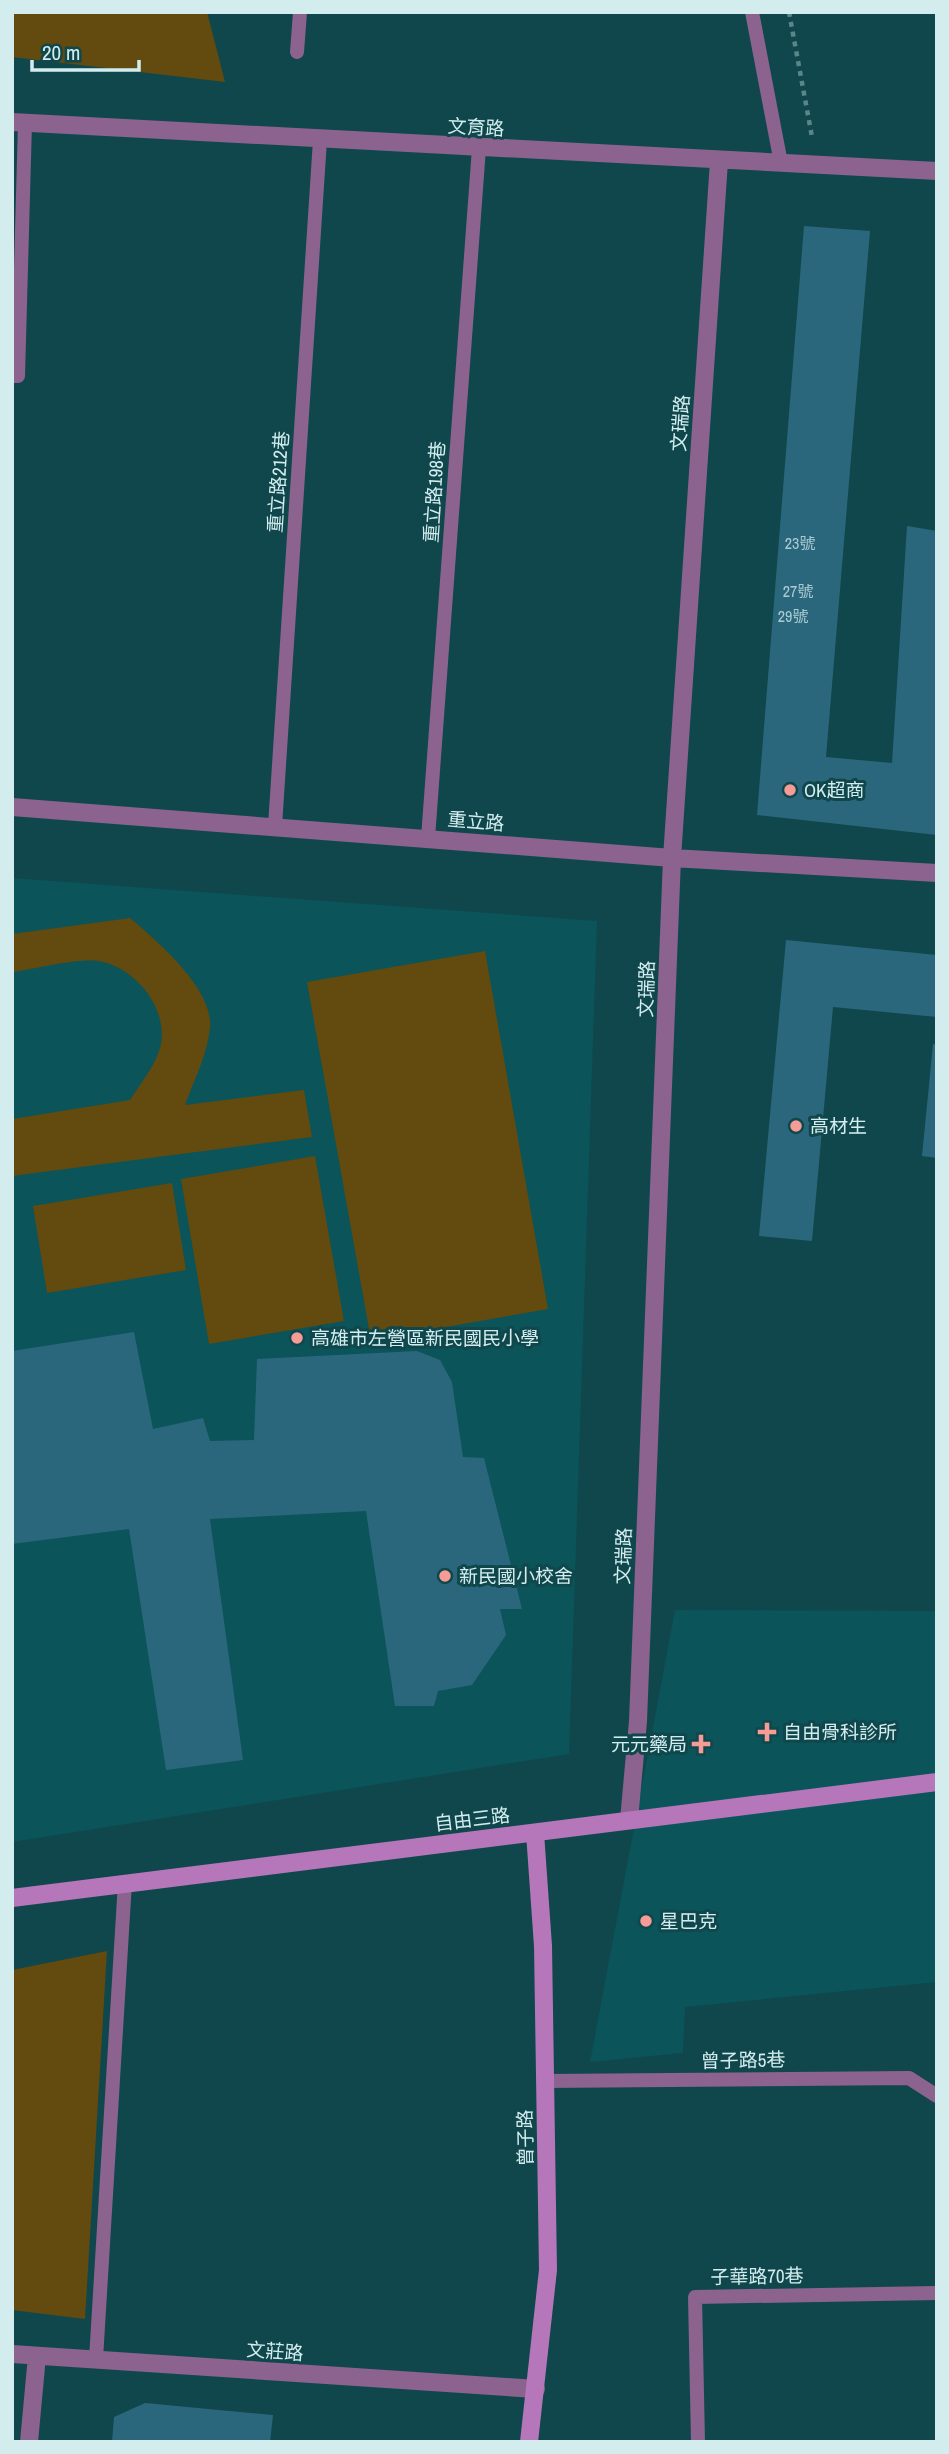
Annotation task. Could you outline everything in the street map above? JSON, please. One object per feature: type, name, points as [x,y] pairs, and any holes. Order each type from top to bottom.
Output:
[{"type":"street","name":"文育路","points":[[19,122],[937,172]]},
{"type":"street","name":"文瑞路","points":[[629,1820],[638,1721],[672,858],[719,161]]},
{"type":"street","name":"重立路","points":[[12,807],[672,858],[937,873]]},
{"type":"street","name":"自由三路","points":[[12,1898],[937,1782]]},
{"type":"street","name":"曾子路","points":[[528,2442],[548,2270],[543,1946],[535,1833]]},
{"type":"street","name":"文莊路","points":[[12,2354],[536,2389]]},
{"type":"street","points":[[29,2442],[37,2356]]},
{"type":"lane","points":[[297,52],[300,12]]},
{"type":"lane","points":[[752,12],[781,163]]},
{"type":"lane","points":[[12,376],[19,376],[19,122]]},
{"type":"lane","name":"重立路212巷","points":[[275,826],[320,140]]},
{"type":"lane","name":"重立路198巷","points":[[428,838],[479,148]]},
{"type":"lane","points":[[96,2359],[125,1882]]},
{"type":"lane","name":"曾子路5巷","points":[[545,2081],[909,2078],[937,2096]]},
{"type":"lane","name":"子華路70巷","points":[[698,2442],[695,2297],[937,2292]]},
{"type":"path","points":[[789,12],[817,165]]},
{"type":"shaded area","points":[[12,12],[207,12],[225,82],[12,57]]},
{"type":"shaded area","name":"高雄市左營區新民國民小學","points":[[12,878],[597,921],[569,1754],[12,1842]]},
{"type":"shaded area","points":[[130,918],[181,967],[203,997],[209,1013],[210,1028],[206,1048],[185,1105],[304,1090],[312,1137],[12,1176],[12,1119],[130,1100],[155,1061],[162,1034],[155,1005],[147,992],[137,981],[112,965],[89,960],[12,972],[12,934]]},
{"type":"shaded area","points":[[485,951],[548,1309],[371,1340],[307,982]]},
{"type":"shaded area","points":[[315,1156],[344,1321],[209,1344],[181,1179]]},
{"type":"shaded area","points":[[172,1183],[186,1270],[47,1293],[33,1206]]},
{"type":"shaded area","points":[[675,1610],[937,1611],[937,1982],[685,2007],[683,2053],[590,2062]]},
{"type":"shaded area","points":[[107,1951],[85,2319],[12,2310],[12,1970]]},
{"type":"building","points":[[804,226],[870,231],[826,757],[892,763],[907,526],[937,531],[937,835],[757,815]]},
{"type":"building","name":"高材生","points":[[786,940],[937,955],[937,1017],[833,1007],[812,1241],[759,1236]]},
{"type":"building","name":"高材生","points":[[933,1044],[937,1045],[937,1158],[922,1156]]},
{"type":"building","name":"新民國小校舍","points":[[134,1332],[153,1429],[203,1418],[210,1441],[254,1440],[257,1359],[417,1351],[440,1360],[452,1382],[463,1457],[484,1458],[522,1609],[500,1609],[506,1635],[472,1685],[438,1691],[434,1706],[395,1706],[366,1511],[210,1519],[243,1760],[166,1770],[129,1529],[12,1544],[12,1351]]},
{"type":"building","points":[[145,2403],[273,2415],[270,2442],[112,2442],[114,2417]]},
{"type":"place","name":"OK超商","points":[[790,790]]},
{"type":"place","name":"高材生","points":[[796,1126]]},
{"type":"place","name":"高雄市左營區新民國民小學","points":[[297,1338]]},
{"type":"place","name":"新民國小校舍","points":[[445,1576]]},
{"type":"place","name":"自由骨科診所","points":[[767,1732]]},
{"type":"place","name":"元元藥局","points":[[701,1744]]},
{"type":"place","name":"星巴克","points":[[646,1921]]}]
